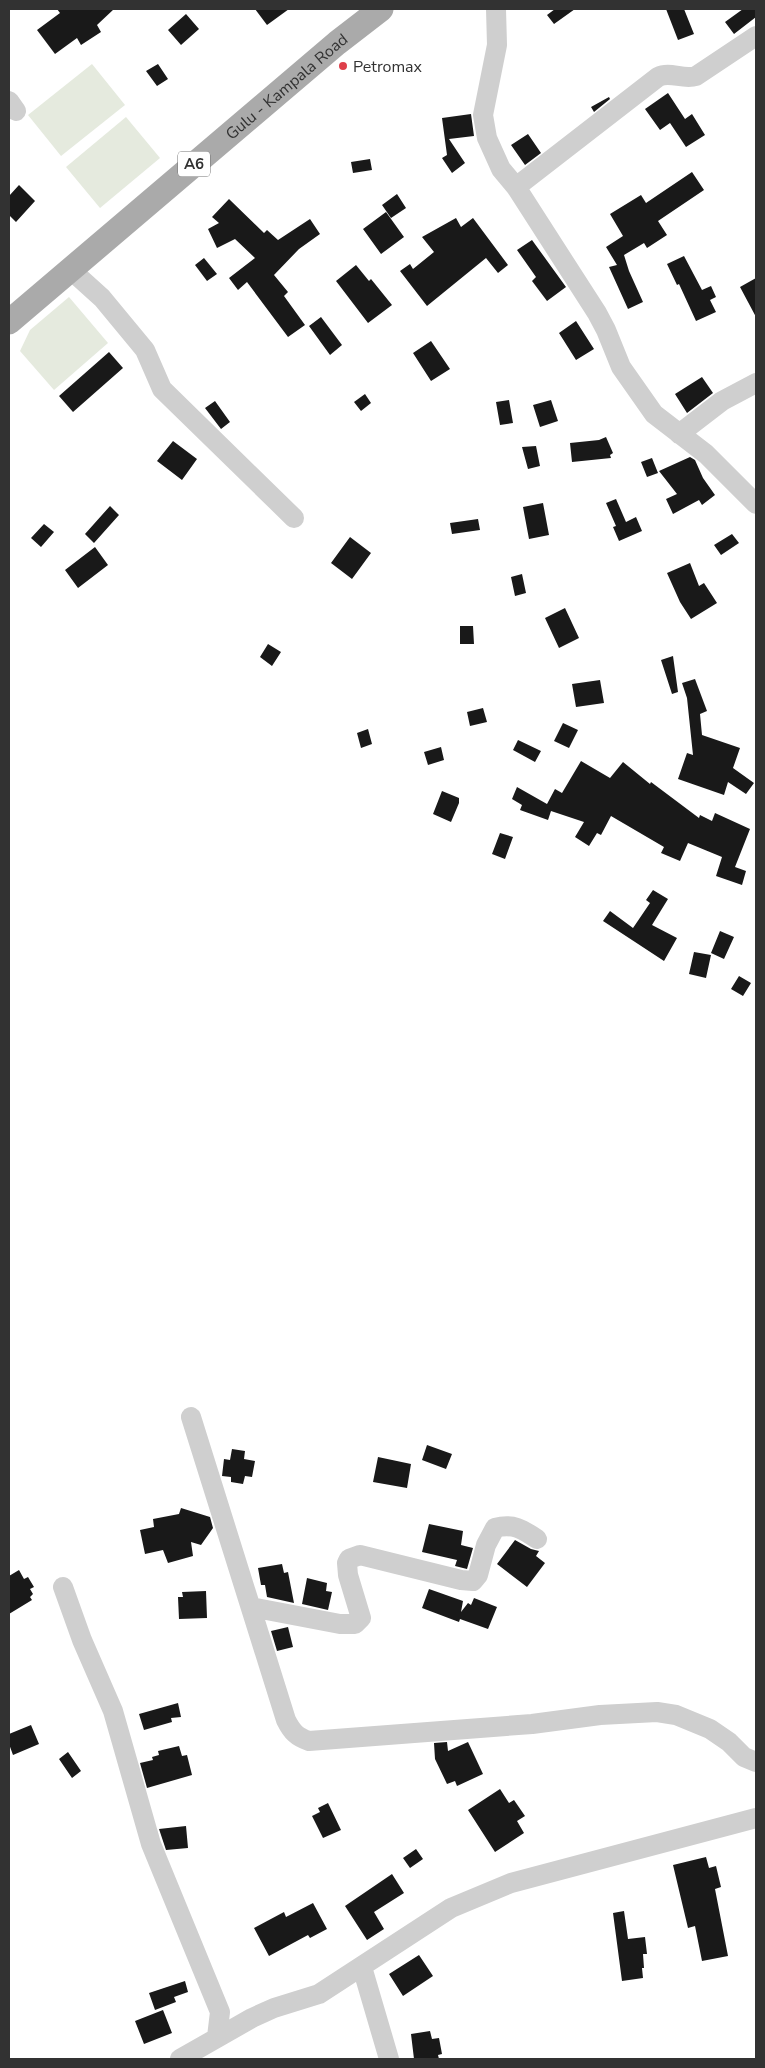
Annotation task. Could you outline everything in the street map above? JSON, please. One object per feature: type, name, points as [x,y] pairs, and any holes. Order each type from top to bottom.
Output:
[{"type":"main road","name":"Gulu - Kampala Road","points":[[9,322],[330,49],[381,9]]},
{"type":"street","points":[[496,9],[497,45],[483,115],[487,138],[501,169],[516,187],[597,313],[621,367],[654,414],[706,454],[756,504]]},
{"type":"street","points":[[516,187],[658,77],[664,74],[688,79],[696,76],[756,36]]},
{"type":"street","points":[[71,270],[102,298],[145,350],[162,389],[294,518]]},
{"type":"street","points":[[679,434],[722,401],[756,383]]},
{"type":"street","points":[[191,1417],[290,1730],[297,1737],[309,1741],[532,1724],[600,1715],[657,1712],[676,1714],[710,1729],[729,1742],[744,1756],[756,1762]]},
{"type":"street","points":[[251,1607],[340,1624],[354,1624],[361,1618],[348,1575],[347,1562],[350,1559],[360,1555],[461,1580],[472,1580],[478,1575],[486,1545],[495,1528],[507,1525],[525,1531],[537,1539]]},
{"type":"street","points":[[63,1587],[82,1640],[113,1711],[151,1844],[220,2012],[217,2037]]},
{"type":"street","points":[[180,2059],[217,2037],[274,2008],[319,1994],[451,1908],[511,1882],[756,1818]]},
{"type":"street","points":[[362,1967],[389,2059]]},
{"type":"shaded area","points":[[92,64],[125,105],[61,156],[28,115]]},
{"type":"shaded area","points":[[126,117],[160,158],[100,208],[66,167]]},
{"type":"shaded area","points":[[69,297],[108,343],[54,390],[20,351],[30,330]]},
{"type":"building","points":[[57,9],[114,9],[97,25],[101,32],[81,45],[77,38],[55,54],[37,30],[60,13]]},
{"type":"building","points":[[255,9],[289,9],[267,25]]},
{"type":"building","points":[[555,9],[575,9],[554,24],[547,15]]},
{"type":"building","points":[[666,9],[684,9],[694,34],[678,40]]},
{"type":"building","points":[[743,9],[756,9],[756,17],[734,34],[725,22]]},
{"type":"building","points":[[186,14],[199,29],[181,45],[168,30]]},
{"type":"building","points":[[158,64],[168,79],[157,86],[146,71]]},
{"type":"building","points":[[668,93],[685,119],[692,114],[705,135],[686,147],[670,123],[660,130],[645,109]]},
{"type":"building","points":[[609,97],[610,99],[594,112],[591,107]]},
{"type":"building","points":[[471,114],[474,136],[449,139],[465,163],[452,173],[442,158],[447,155],[442,118]]},
{"type":"building","points":[[528,134],[541,153],[525,165],[511,145]]},
{"type":"building","points":[[370,159],[372,170],[353,173],[351,162]]},
{"type":"building","points":[[692,172],[704,190],[658,221],[667,235],[647,248],[644,243],[624,255],[643,302],[628,309],[609,267],[617,265],[606,247],[623,236],[610,214],[641,195],[646,203]]},
{"type":"building","points":[[19,185],[35,201],[16,222],[9,215],[9,196]]},
{"type":"building","points":[[397,194],[406,208],[391,218],[382,205]]},
{"type":"building","points":[[229,199],[264,233],[267,230],[278,240],[310,219],[320,234],[299,249],[274,275],[288,292],[284,296],[305,325],[288,337],[247,282],[238,290],[229,278],[255,258],[235,239],[217,248],[208,229],[219,223],[212,217]]},
{"type":"building","points":[[386,212],[404,237],[381,254],[363,229]]},
{"type":"building","points":[[456,218],[461,227],[473,218],[508,265],[498,273],[486,258],[427,306],[400,271],[410,264],[413,269],[434,252],[422,237]]},
{"type":"building","points":[[532,240],[566,287],[547,301],[532,281],[536,277],[517,250]]},
{"type":"building","points":[[684,256],[702,290],[711,286],[716,297],[710,300],[716,312],[696,321],[679,284],[677,285],[667,264]]},
{"type":"building","points":[[204,258],[217,274],[207,281],[195,265]]},
{"type":"building","points":[[356,265],[369,281],[371,279],[392,305],[368,323],[336,281]]},
{"type":"building","points":[[756,278],[756,317],[740,287]]},
{"type":"building","points":[[321,317],[342,345],[330,355],[309,326]]},
{"type":"building","points":[[576,321],[594,349],[576,360],[559,333]]},
{"type":"building","points":[[431,341],[450,369],[431,381],[413,353]]},
{"type":"building","points":[[109,352],[123,368],[73,412],[59,396]]},
{"type":"building","points":[[702,377],[713,393],[687,413],[675,394]]},
{"type":"building","points":[[365,394],[371,403],[361,411],[354,402]]},
{"type":"building","points":[[509,400],[513,423],[500,425],[496,402]]},
{"type":"building","points":[[551,400],[558,421],[540,427],[533,405]]},
{"type":"building","points":[[215,401],[230,422],[221,429],[205,408]]},
{"type":"building","points":[[606,437],[613,453],[610,455],[611,458],[572,462],[570,443],[599,440]]},
{"type":"building","points":[[173,441],[197,459],[182,480],[157,461]]},
{"type":"building","points":[[536,446],[540,466],[528,469],[522,447]]},
{"type":"building","points":[[690,457],[695,460],[703,478],[715,495],[702,505],[699,500],[673,514],[666,499],[677,494],[659,471]]},
{"type":"building","points":[[652,458],[658,473],[647,477],[641,462]]},
{"type":"building","points":[[616,499],[626,522],[636,517],[642,531],[619,541],[613,527],[616,526],[606,503]]},
{"type":"building","points":[[543,503],[549,535],[529,539],[523,507]]},
{"type":"building","points":[[110,506],[119,515],[94,543],[85,534]]},
{"type":"building","points":[[478,519],[480,530],[452,534],[450,523]]},
{"type":"building","points":[[44,524],[54,532],[41,547],[31,538]]},
{"type":"building","points":[[732,534],[739,543],[721,555],[714,545]]},
{"type":"building","points":[[350,537],[371,553],[352,579],[331,563]]},
{"type":"building","points":[[95,547],[108,565],[78,588],[65,570]]},
{"type":"building","points":[[690,563],[699,586],[704,583],[717,603],[691,619],[680,602],[667,573]]},
{"type":"building","points":[[522,574],[526,593],[515,596],[511,577]]},
{"type":"building","points":[[565,608],[579,638],[559,648],[545,618]]},
{"type":"building","points":[[460,626],[473,626],[474,644],[460,644]]},
{"type":"building","points":[[268,644],[281,652],[272,666],[260,657]]},
{"type":"building","points":[[673,656],[678,692],[672,694],[661,660]]},
{"type":"building","points":[[695,679],[707,711],[700,714],[702,735],[740,748],[733,768],[754,783],[746,794],[728,782],[724,795],[678,779],[687,753],[693,755],[687,698],[682,683]]},
{"type":"building","points":[[600,680],[604,703],[576,707],[572,684]]},
{"type":"building","points":[[483,708],[487,722],[470,726],[467,712]]},
{"type":"building","points":[[563,723],[578,730],[569,748],[554,741]]},
{"type":"building","points":[[368,729],[372,744],[361,748],[357,733]]},
{"type":"building","points":[[518,740],[541,751],[535,762],[513,750]]},
{"type":"building","points":[[441,747],[444,760],[428,765],[424,752]]},
{"type":"building","points":[[581,761],[610,778],[623,762],[650,784],[651,782],[699,818],[700,815],[712,821],[715,813],[750,829],[735,867],[746,871],[742,885],[716,876],[722,857],[688,843],[680,861],[661,853],[664,847],[611,816],[601,835],[597,833],[589,846],[575,837],[584,822],[551,811],[548,820],[520,810],[522,805],[512,799],[517,787],[547,804],[555,789],[562,793]]},
{"type":"building","points":[[442,791],[459,798],[459,803],[451,822],[433,814]]},
{"type":"building","points":[[500,833],[513,837],[505,859],[492,854]]},
{"type":"building","points":[[653,890],[668,899],[652,925],[677,938],[664,961],[603,921],[610,911],[633,928],[650,903],[646,900]]},
{"type":"building","points":[[720,931],[734,937],[724,959],[711,953]]},
{"type":"building","points":[[694,952],[711,955],[706,978],[689,974]]},
{"type":"building","points":[[739,976],[751,983],[743,996],[731,989]]},
{"type":"building","points":[[427,1445],[452,1454],[446,1469],[422,1460]]},
{"type":"building","points":[[232,1449],[245,1451],[244,1459],[255,1461],[252,1477],[245,1476],[243,1484],[231,1482],[231,1477],[222,1476],[224,1459],[230,1460]]},
{"type":"building","points":[[378,1457],[411,1464],[407,1488],[373,1482]]},
{"type":"building","points":[[181,1508],[210,1517],[213,1528],[201,1545],[191,1542],[193,1556],[168,1563],[163,1550],[145,1554],[140,1530],[154,1527],[153,1519],[179,1514]]},
{"type":"building","points":[[429,1524],[463,1531],[461,1545],[473,1548],[467,1569],[455,1566],[457,1560],[422,1552]]},
{"type":"building","points":[[515,1540],[531,1549],[539,1551],[536,1556],[545,1563],[527,1587],[497,1564]]},
{"type":"building","points":[[282,1564],[284,1573],[288,1572],[294,1603],[267,1597],[265,1585],[261,1585],[258,1568]]},
{"type":"building","points":[[19,1570],[24,1579],[28,1577],[34,1587],[30,1589],[33,1594],[30,1597],[32,1600],[9,1614],[9,1576]]},
{"type":"building","points":[[307,1578],[327,1583],[326,1591],[332,1592],[328,1610],[302,1604]]},
{"type":"building","points":[[429,1589],[463,1601],[461,1612],[468,1603],[471,1605],[474,1598],[497,1607],[488,1629],[460,1619],[459,1622],[422,1608]]},
{"type":"building","points":[[206,1591],[207,1618],[179,1619],[178,1597],[183,1597],[182,1592]]},
{"type":"building","points":[[288,1627],[293,1647],[277,1651],[271,1631]]},
{"type":"building","points":[[178,1703],[181,1717],[171,1718],[172,1722],[144,1730],[139,1714]]},
{"type":"building","points":[[31,1725],[39,1744],[13,1755],[9,1744],[9,1734]]},
{"type":"building","points":[[447,1742],[448,1751],[468,1742],[483,1774],[457,1786],[455,1781],[447,1784],[435,1759],[434,1743]]},
{"type":"building","points":[[179,1746],[182,1756],[187,1755],[192,1775],[147,1788],[140,1763],[153,1760],[152,1757],[159,1755],[158,1751]]},
{"type":"building","points":[[68,1752],[81,1771],[72,1778],[59,1759]]},
{"type":"building","points":[[500,1789],[509,1803],[514,1800],[525,1816],[517,1821],[524,1833],[495,1852],[468,1810]]},
{"type":"building","points":[[328,1803],[341,1830],[323,1838],[312,1816],[320,1812],[318,1808]]},
{"type":"building","points":[[186,1826],[188,1848],[166,1850],[159,1829]]},
{"type":"building","points":[[416,1849],[423,1859],[410,1868],[403,1858]]},
{"type":"building","points":[[706,1857],[709,1868],[716,1866],[721,1887],[715,1889],[728,1956],[702,1961],[695,1926],[688,1928],[673,1865]]},
{"type":"building","points":[[392,1874],[404,1893],[374,1912],[384,1929],[367,1940],[345,1906]]},
{"type":"building","points":[[313,1903],[327,1929],[310,1938],[308,1935],[269,1956],[254,1928],[284,1912],[286,1917]]},
{"type":"building","points":[[624,1911],[628,1939],[645,1937],[647,1954],[643,1954],[643,1978],[622,1981],[613,1913]]},
{"type":"building","points":[[419,1955],[433,1976],[403,1996],[389,1974]]},
{"type":"building","points":[[185,1981],[188,1992],[174,1997],[176,2002],[155,2010],[149,1993]]},
{"type":"building","points":[[163,2010],[172,2033],[144,2044],[135,2021]]},
{"type":"building","points":[[430,2031],[432,2039],[439,2038],[442,2054],[438,2055],[439,2059],[414,2059],[411,2034]]},
{"type":"place","name":"Petromax","points":[[343,66]]}]
